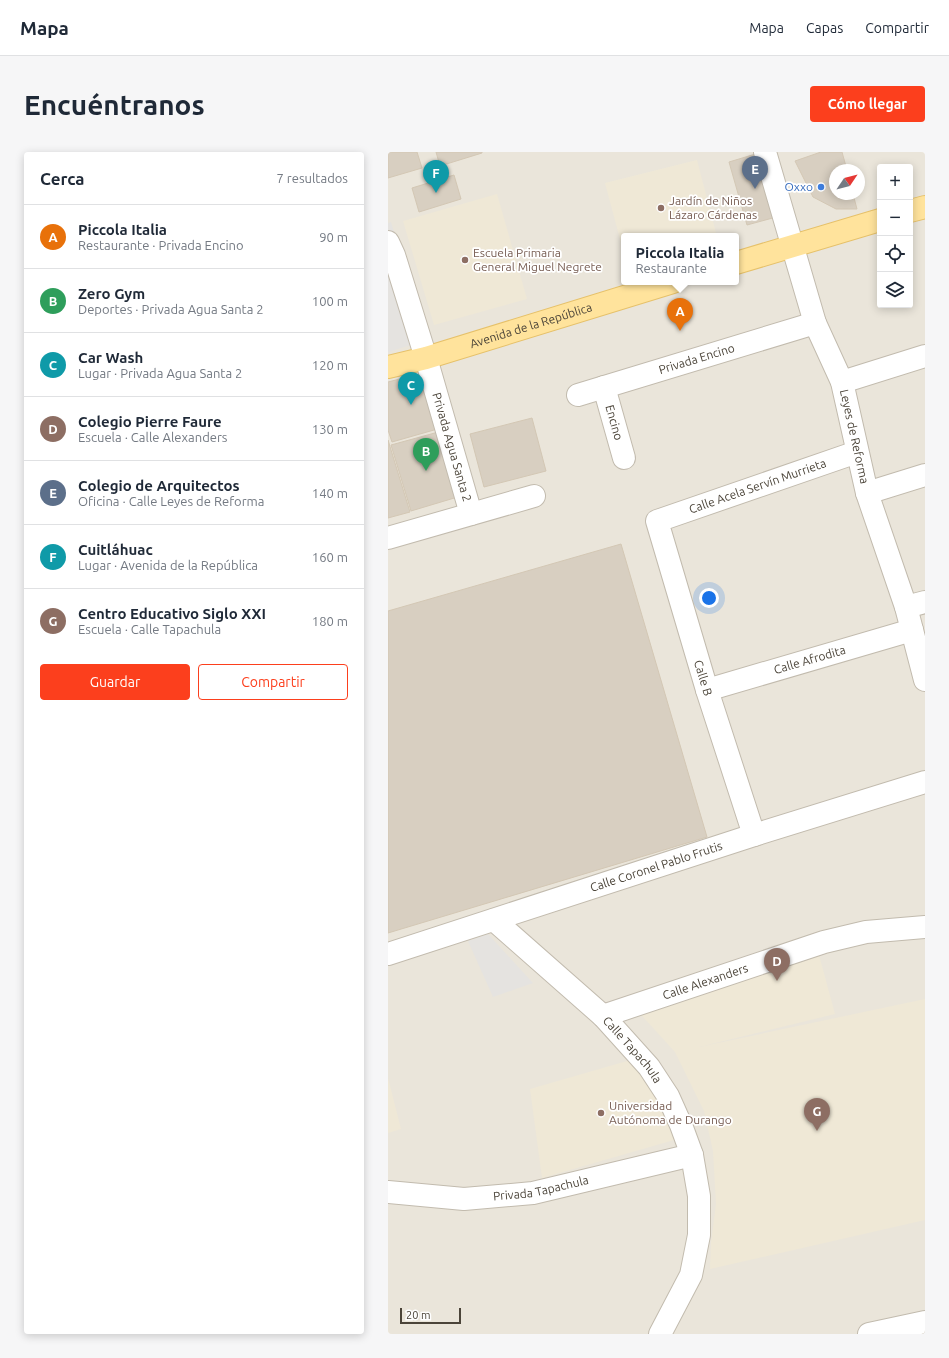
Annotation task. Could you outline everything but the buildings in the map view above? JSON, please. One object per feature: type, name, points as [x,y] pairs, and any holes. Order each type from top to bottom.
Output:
[{"type":"main road","points":[[913,210],[925,207]]},
{"type":"main road","points":[[739,262],[877,221]]},
{"type":"main road","name":"Avenida de la República","points":[[388,367],[426,358],[663,285]]},
{"type":"street","name":"Leyes de Reforma","points":[[765,152],[816,323],[842,382],[867,493],[916,605],[912,630],[925,680]]},
{"type":"street","name":"Privada Agua Santa 2","points":[[388,242],[394,255],[426,358],[471,514]]},
{"type":"street","name":"Privada Encino","points":[[578,395],[816,323]]},
{"type":"street","points":[[842,382],[925,356]]},
{"type":"street","name":"Encino","points":[[604,387],[624,458]]},
{"type":"street","name":"Calle Acela Servín Murrieta","points":[[657,520],[857,452]]},
{"type":"street","points":[[867,493],[925,475]]},
{"type":"street","points":[[388,538],[534,496]]},
{"type":"street","name":"Calle B","points":[[657,520],[707,690],[754,835]]},
{"type":"street","name":"Calle Afrodita","points":[[707,690],[912,630]]},
{"type":"street","name":"Calle Coronel Pablo Frutis","points":[[388,954],[754,835],[925,782]]},
{"type":"street","name":"Calle Tapachula","points":[[494,920],[603,1016],[649,1067],[668,1096],[681,1125],[692,1155],[699,1196],[699,1235],[691,1275],[660,1334]]},
{"type":"street","name":"Calle Alexanders","points":[[603,1016],[824,942],[866,932],[925,926]]},
{"type":"street","name":"Privada Tapachula","points":[[388,1192],[464,1199],[533,1193],[692,1155]]},
{"type":"street","points":[[869,1334],[925,1322]]},
{"type":"shaded area","points":[[388,152],[925,152],[925,1334],[388,1334]]},
{"type":"shaded area","name":"Jardín de Niños Lázaro Cárdenas","points":[[697,160],[716,233],[621,233],[621,243],[605,183]]},
{"type":"shaded area","name":"Escuela Primaria General Miguel Negrete","points":[[497,194],[527,299],[434,325],[403,221]]},
{"type":"shaded area","points":[[391,222],[427,340],[388,352],[388,223]]},
{"type":"shaded area","points":[[488,934],[533,983],[493,997],[468,941]]},
{"type":"shaded area","points":[[819,955],[835,1014],[699,1047],[925,999],[925,1220],[710,1269],[711,1243],[716,1204],[713,1151],[704,1111],[675,1052],[634,1007]]},
{"type":"shaded area","name":"Universidad Autónoma de Durango","points":[[634,1059],[681,1138],[542,1178],[530,1089]]},
{"type":"shaded area","points":[[388,1078],[401,1129],[388,1133]]},
{"type":"place","name":"Oxxo","points":[[821,187]]},
{"type":"place","name":"Colegio de Arquitectos","points":[[755,189]]},
{"type":"place","name":"Cuitláhuac","points":[[436,193]]},
{"type":"place","name":"Jardín de Niños Lázaro Cárdenas","points":[[661,208]]},
{"type":"place","name":"Escuela Primaria General Miguel Negrete","points":[[465,260]]},
{"type":"place","name":"Piccola Italia","points":[[680,331]]},
{"type":"place","name":"Car Wash","points":[[411,405]]},
{"type":"place","name":"Zero Gym","points":[[426,471]]},
{"type":"place","name":"Colegio Pierre Faure","points":[[777,981]]},
{"type":"place","name":"Universidad Autónoma de Durango","points":[[601,1113]]},
{"type":"place","name":"Centro Educativo Siglo XXI","points":[[817,1131]]}]
